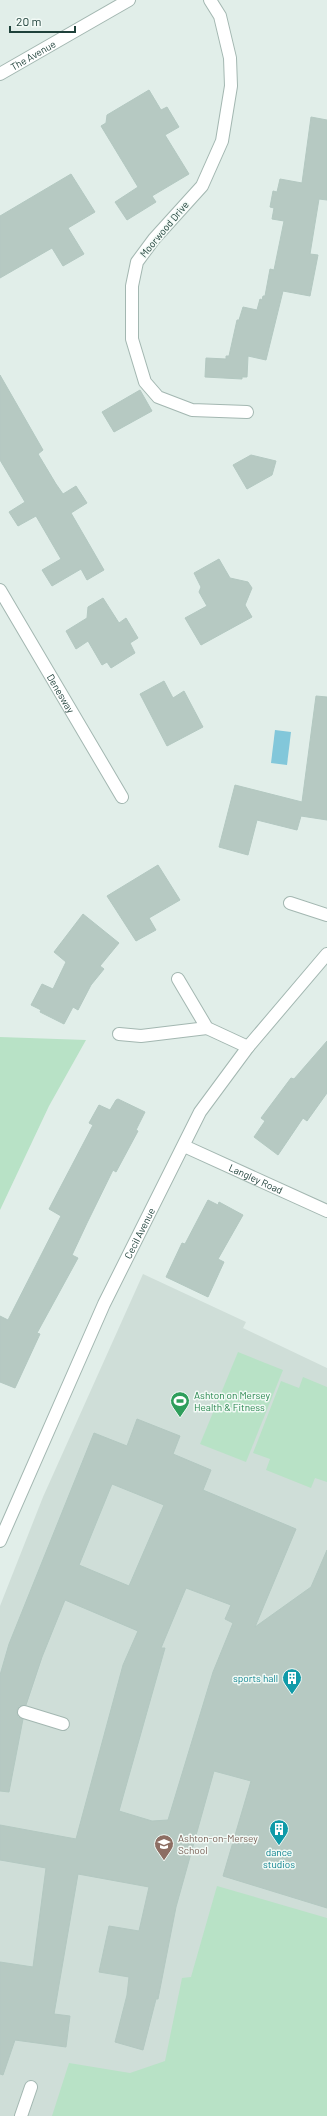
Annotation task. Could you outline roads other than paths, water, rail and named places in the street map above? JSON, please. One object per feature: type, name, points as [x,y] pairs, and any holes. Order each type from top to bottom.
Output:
[{"type":"street","name":"The Avenue","points":[[0,74],[129,0]]},
{"type":"street","name":"Moorwood Drive","points":[[210,0],[220,16],[230,58],[231,86],[222,141],[202,186],[158,234],[137,262],[132,286],[132,339],[145,382],[158,397],[192,410],[247,412]]},
{"type":"street","name":"Denesway","points":[[0,590],[122,797]]},
{"type":"street","points":[[290,903],[327,915]]},
{"type":"street","name":"Cecil Avenue","points":[[0,1541],[104,1304],[200,1112],[248,1047],[327,954]]},
{"type":"street","points":[[178,979],[207,1028]]},
{"type":"street","points":[[119,1034],[141,1036],[207,1028],[248,1047]]},
{"type":"street","name":"Langley Road","points":[[184,1146],[327,1211]]},
{"type":"street","points":[[24,1712],[62,1724]]},
{"type":"street","points":[[21,2116],[31,2087]]},
{"type":"water","points":[[275,730],[291,732],[287,765],[271,763]]},
{"type":"place","name":"Ashton on Mersey Health & Fitness","points":[[180,1418]]},
{"type":"place","name":"sports hall","points":[[292,1695]]},
{"type":"place","name":"dance studios","points":[[279,1846]]},
{"type":"place","name":"Ashton-on-Mersey School","points":[[164,1861]]}]
